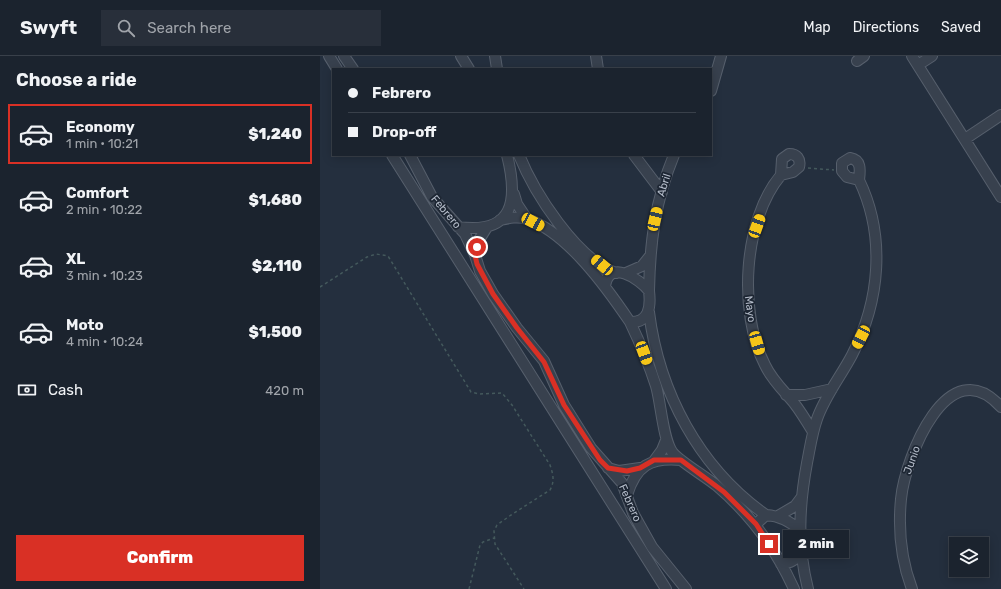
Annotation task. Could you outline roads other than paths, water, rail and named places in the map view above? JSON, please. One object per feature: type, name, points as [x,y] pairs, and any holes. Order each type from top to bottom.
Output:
[{"type":"street","points":[[329,56],[336,68]]},
{"type":"street","points":[[344,56],[352,68]]},
{"type":"street","points":[[461,56],[468,68]]},
{"type":"street","points":[[495,56],[497,68]]},
{"type":"street","points":[[596,56],[598,68]]},
{"type":"street","points":[[712,87],[720,56]]},
{"type":"street","points":[[912,56],[1001,197]]},
{"type":"street","points":[[918,65],[932,56]]},
{"type":"street","points":[[965,139],[1001,115]]},
{"type":"street","name":"Mayo","points":[[781,175],[793,172],[799,167],[799,160],[796,156],[788,154],[782,159],[781,175],[766,200],[754,236],[749,259],[748,287],[751,319],[761,357],[774,381],[801,412],[813,432]]},
{"type":"street","points":[[393,156],[666,589]]},
{"type":"street","name":"Febrero","points":[[411,156],[432,197],[465,234],[475,255],[480,271],[493,294],[544,362],[571,416],[595,454],[622,483],[633,513],[652,547],[686,589]]},
{"type":"street","points":[[507,156],[513,192],[517,204],[527,219],[553,234],[588,267],[605,287],[630,322],[644,353],[662,409],[666,440],[674,453],[681,460],[724,492],[756,524],[781,564],[794,589]]},
{"type":"street","points":[[635,156],[662,192]]},
{"type":"street","name":"Abril","points":[[674,156],[662,192],[652,233],[649,312],[654,342],[675,405],[696,442],[714,467],[750,503],[766,515]]},
{"type":"street","points":[[510,167],[520,158],[544,203],[560,224],[586,252],[602,265],[635,277],[649,291]]},
{"type":"street","points":[[808,589],[801,553],[801,498],[813,432],[817,418],[861,337],[871,309],[875,287],[877,268],[876,240],[867,201],[859,180],[859,164],[853,159],[846,160],[842,163],[842,171],[847,177],[859,180]]},
{"type":"street","points":[[500,220],[508,211],[512,203],[513,192]]},
{"type":"street","points":[[458,227],[487,227],[500,220],[511,218],[527,219]]},
{"type":"street","points":[[553,234],[560,224]]},
{"type":"street","points":[[475,255],[479,240],[487,227]]},
{"type":"street","points":[[605,287],[609,277],[642,266],[650,256]]},
{"type":"street","points":[[630,322],[636,322],[644,318],[649,312]]},
{"type":"street","points":[[786,394],[805,396],[832,389]]},
{"type":"street","name":"Junio","points":[[912,589],[902,551],[900,514],[908,466],[921,436],[928,423],[945,400],[957,394],[966,392],[983,393],[1001,407]]},
{"type":"street","points":[[662,409],[675,405]]},
{"type":"street","points":[[608,468],[623,471],[640,468],[654,460],[662,450],[666,440]]},
{"type":"street","points":[[654,460],[681,460]]},
{"type":"street","points":[[705,477],[714,467]]},
{"type":"street","points":[[627,495],[631,482],[640,468]]},
{"type":"street","points":[[778,516],[795,506],[801,498]]},
{"type":"street","points":[[756,524],[766,515],[778,516],[790,522],[800,530]]},
{"type":"street","points":[[781,564],[789,563],[796,559],[801,553]]}]
